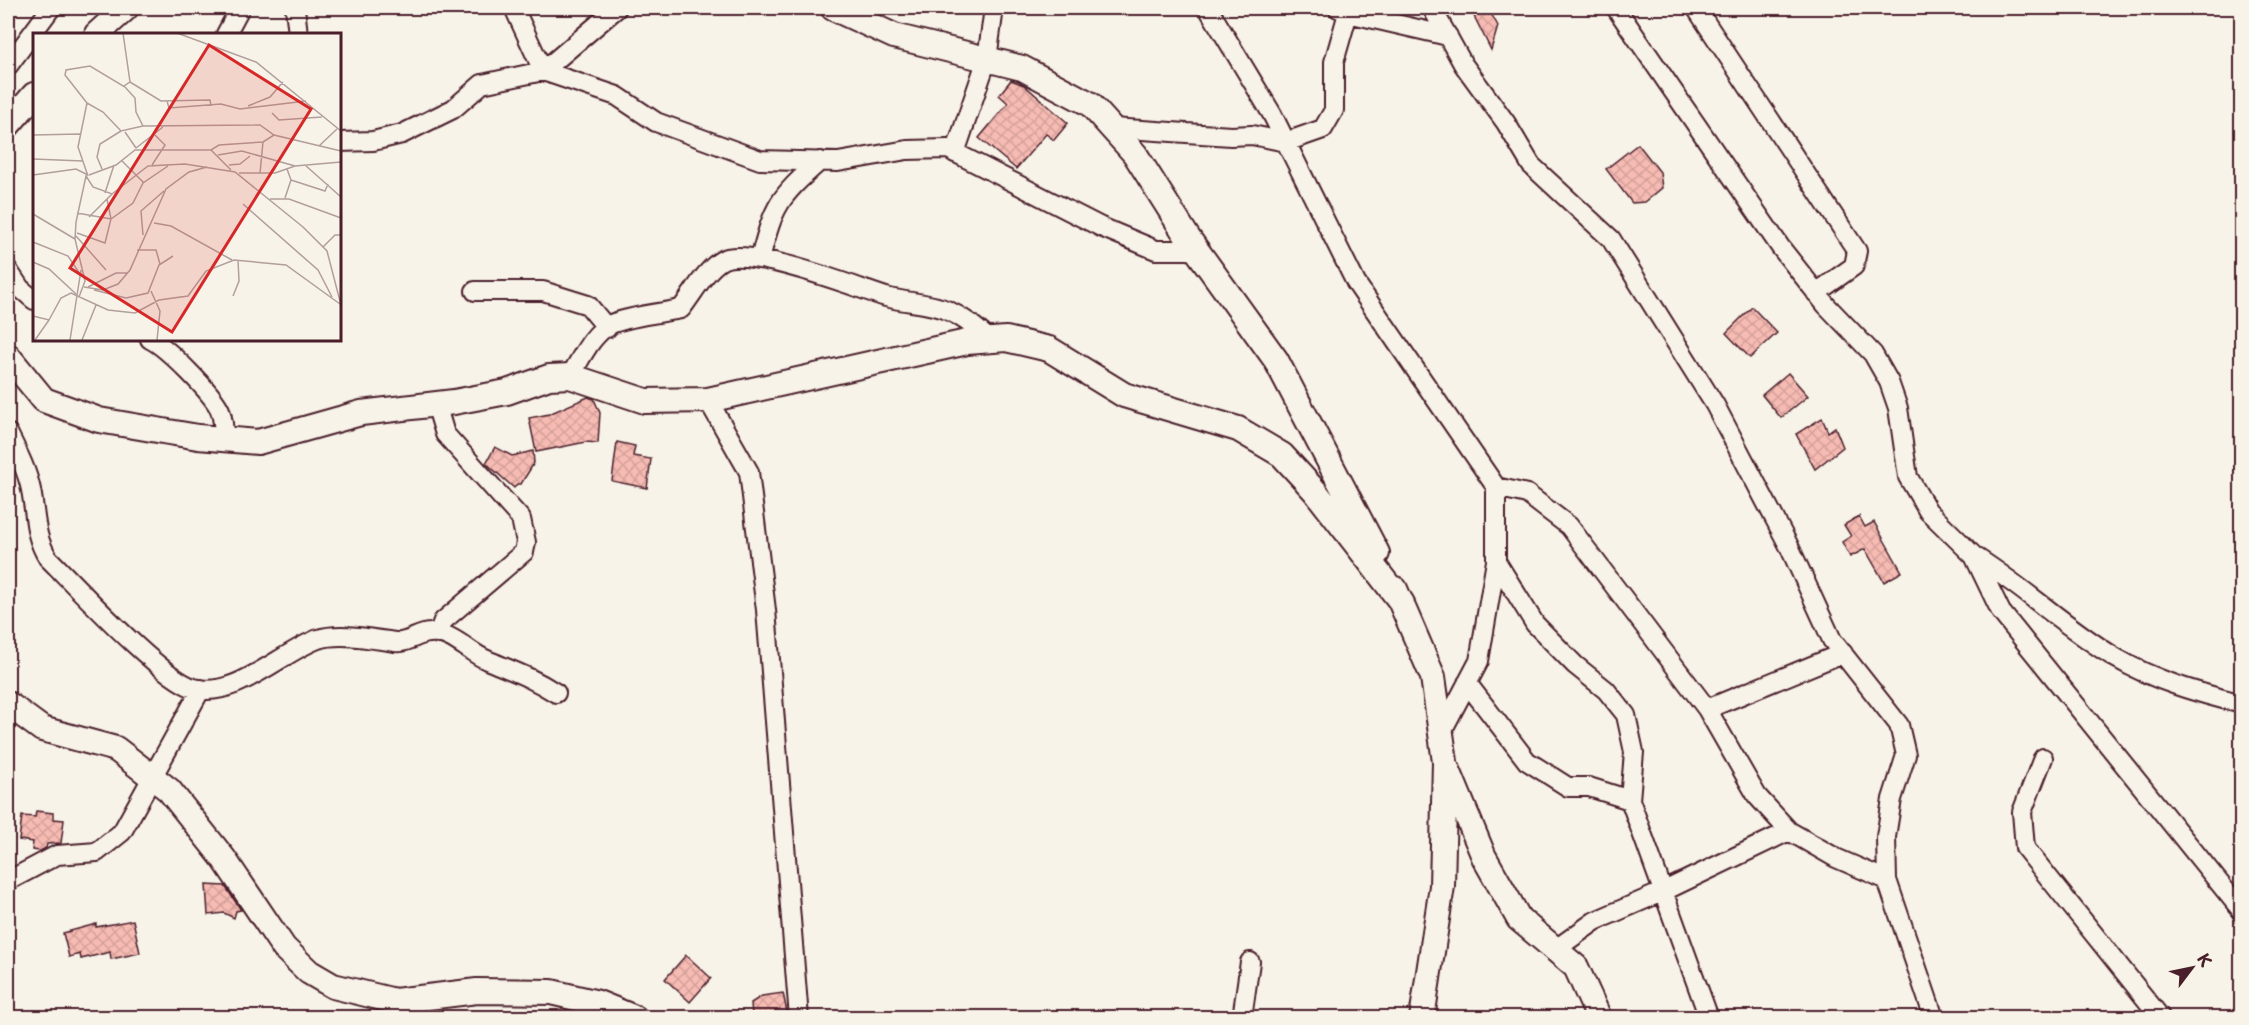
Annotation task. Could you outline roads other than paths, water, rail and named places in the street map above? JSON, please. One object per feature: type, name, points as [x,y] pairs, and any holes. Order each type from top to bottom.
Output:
[{"type":"street","points":[[8,66],[51,8]]},
{"type":"street","points":[[98,33],[126,8]]},
{"type":"street","points":[[227,33],[240,8]]},
{"type":"street","points":[[295,8],[298,33]]},
{"type":"street","points":[[514,8],[543,71],[617,96],[656,122],[760,160],[838,162],[907,150],[948,149],[1101,227],[1156,250],[1196,250]]},
{"type":"street","points":[[340,142],[373,141],[402,134],[453,109],[483,84],[543,71],[617,8]]},
{"type":"street","points":[[833,8],[894,36],[1022,68],[1090,104],[1135,154],[1196,250],[1276,360],[1402,603],[1433,677],[1445,762],[1442,886],[1422,1017]]},
{"type":"street","points":[[955,153],[987,59],[994,8]]},
{"type":"street","points":[[1208,8],[1286,142],[1356,283],[1496,487],[1496,561],[1479,661],[1441,733]]},
{"type":"street","points":[[1432,8],[1463,64],[1506,123],[1531,165],[1611,239],[1715,405],[1789,546],[1832,640],[1899,725],[1906,755],[1892,799],[1887,828],[1887,880],[1934,1017]]},
{"type":"street","points":[[1616,8],[1781,248],[1816,293],[1873,354],[1889,382],[1900,417],[1908,477],[1928,511],[1974,556],[2010,578],[2117,658],[2181,687],[2241,704]]},
{"type":"street","points":[[1696,8],[1857,251],[1854,266],[1816,293]]},
{"type":"street","points":[[1112,128],[1232,136],[1252,135],[1286,142],[1323,129],[1334,110],[1334,62],[1343,10],[1448,36]]},
{"type":"street","points":[[8,98],[33,88]]},
{"type":"street","points":[[8,125],[33,96]]},
{"type":"street","points":[[760,259],[775,210],[783,194],[820,161]]},
{"type":"street","points":[[570,376],[587,348],[607,327],[681,309],[711,270],[723,259],[760,259],[829,276],[886,297],[933,305],[970,323],[990,340]]},
{"type":"street","points":[[8,270],[20,288],[33,299]]},
{"type":"street","points":[[475,291],[543,291],[588,305],[607,327]]},
{"type":"street","points":[[8,356],[44,400],[99,420],[258,442],[361,413],[507,392],[549,377],[570,376],[645,401],[708,400],[967,342],[1006,339],[1049,349],[1124,395],[1238,429],[1282,455],[1315,491],[1402,603]]},
{"type":"street","points":[[152,340],[171,353],[213,399],[220,411],[224,439]]},
{"type":"street","points":[[708,400],[749,472],[766,610],[799,1017]]},
{"type":"street","points":[[436,404],[446,434],[521,519],[526,542],[524,552],[443,621],[438,634]]},
{"type":"street","points":[[8,433],[26,472],[36,530],[40,545],[48,558],[156,663],[192,688],[212,690],[234,683],[320,639],[351,637],[400,643],[430,633],[450,637],[485,659],[527,674],[556,693]]},
{"type":"street","points":[[1496,487],[1527,494],[1569,526],[1707,709],[1757,796],[1789,831],[1836,858],[1887,880]]},
{"type":"street","points":[[1974,556],[2001,612],[2241,911]]},
{"type":"street","points":[[1496,561],[1535,624],[1575,665],[1606,690],[1626,715],[1634,752],[1630,800],[1709,1017]]},
{"type":"street","points":[[1707,709],[1843,653]]},
{"type":"street","points":[[1467,682],[1527,761],[1568,787],[1589,787],[1630,800]]},
{"type":"street","points":[[8,881],[57,855],[97,852],[122,832],[201,689]]},
{"type":"street","points":[[8,704],[42,729],[116,749],[169,790],[224,859],[284,948],[309,972],[333,986],[394,1001],[477,991],[551,993],[598,1003],[635,1017]]},
{"type":"street","points":[[2043,758],[2022,812],[2025,848],[2161,1017]]},
{"type":"street","points":[[1445,762],[1484,858],[1519,919],[1576,967],[1599,1017]]},
{"type":"street","points":[[1556,949],[1595,921],[1662,892],[1789,831]]},
{"type":"street","points":[[1242,1017],[1250,962]]}]
